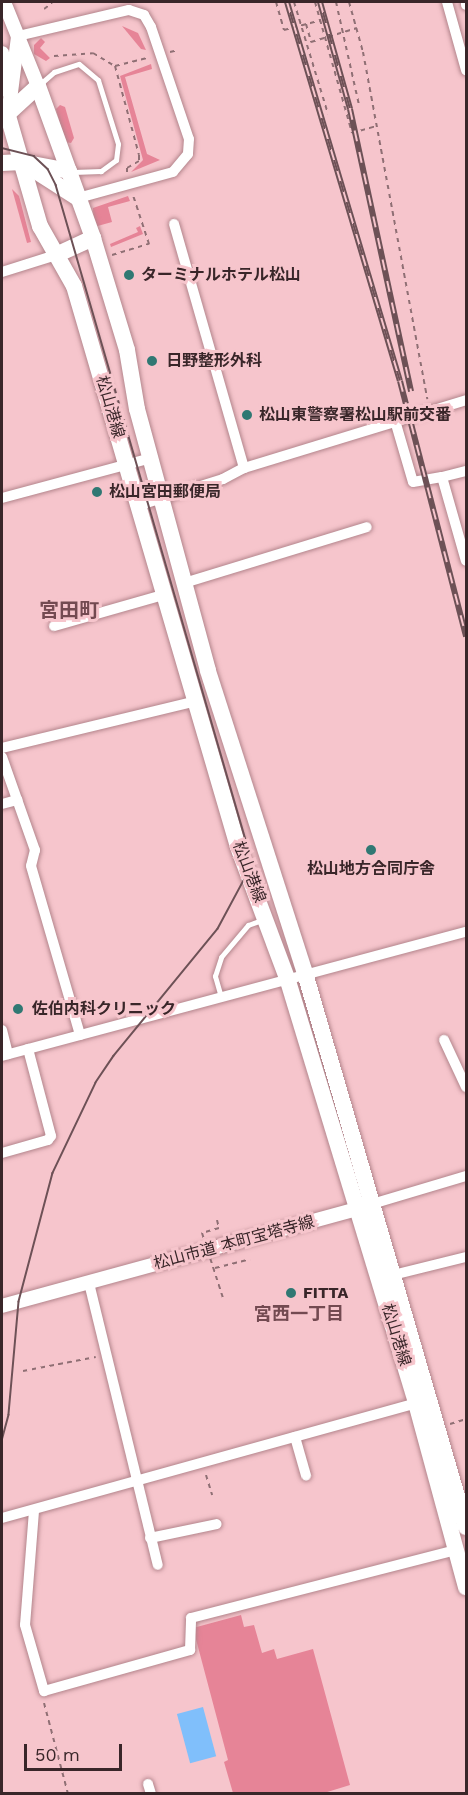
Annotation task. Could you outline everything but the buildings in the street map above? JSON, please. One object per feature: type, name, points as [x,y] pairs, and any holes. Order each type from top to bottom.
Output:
[{"type":"main road","points":[[5,117],[38,87]]},
{"type":"main road","name":"松山港線","points":[[38,87],[93,238],[127,350],[151,458],[184,583],[284,920],[304,974],[466,1587]]},
{"type":"main road","name":"松山港線","points":[[5,117],[22,162],[40,226],[74,286],[140,505],[238,847],[267,919],[365,1206],[393,1275],[466,1527]]},
{"type":"main road","points":[[22,162],[78,198]]},
{"type":"main road","points":[[2,163],[22,162],[69,171]]},
{"type":"main road","points":[[56,255],[93,238]]},
{"type":"street","points":[[4,2],[38,87]]},
{"type":"street","points":[[447,2],[466,70]]},
{"type":"street","points":[[18,36],[129,10],[144,15],[160,54],[189,139],[186,159],[173,172],[78,198]]},
{"type":"street","points":[[5,117],[18,36]]},
{"type":"street","points":[[2,53],[5,117]]},
{"type":"street","points":[[174,224],[244,468]]},
{"type":"street","points":[[2,272],[56,255]]},
{"type":"street","points":[[140,505],[223,479],[244,468],[396,424],[466,400]]},
{"type":"street","points":[[396,424],[413,482],[466,471]]},
{"type":"street","points":[[2,498],[151,458]]},
{"type":"street","points":[[442,477],[466,561]]},
{"type":"street","points":[[184,583],[367,527]]},
{"type":"street","points":[[54,626],[166,594]]},
{"type":"street","points":[[2,748],[196,701]]},
{"type":"street","points":[[2,758],[35,850],[32,866],[80,1035]]},
{"type":"street","points":[[2,804],[17,800]]},
{"type":"street","points":[[2,1030],[5,1055],[165,1010],[182,1010],[288,981],[304,974],[466,932]]},
{"type":"street","points":[[444,1040],[466,1088]]},
{"type":"street","points":[[2,1154],[48,1140],[51,1136],[28,1049]]},
{"type":"street","name":"松山市道 本町宝塔寺線","points":[[2,1306],[466,1176]]},
{"type":"street","points":[[393,1275],[466,1257]]},
{"type":"street","points":[[89,1283],[135,1482],[158,1565]]},
{"type":"street","points":[[2,1518],[34,1511],[416,1402]]},
{"type":"street","points":[[295,1437],[306,1475]]},
{"type":"street","points":[[34,1511],[25,1625],[44,1691],[190,1650],[191,1618],[456,1550]]},
{"type":"street","points":[[150,1538],[217,1524]]},
{"type":"lane","points":[[38,87],[54,72],[79,64],[98,80],[118,144],[116,160],[101,171],[69,171]]},
{"type":"lane","points":[[221,999],[215,976],[221,957],[248,925],[267,919]]},
{"type":"path","points":[[276,2],[284,30],[321,20]]},
{"type":"path","points":[[294,2],[328,114]]},
{"type":"path","points":[[315,2],[351,133],[377,126]]},
{"type":"path","points":[[336,2],[359,105]]},
{"type":"path","points":[[349,2],[357,28],[377,126],[430,412]]},
{"type":"path","points":[[44,9],[52,3]]},
{"type":"path","points":[[306,24],[311,42],[357,28]]},
{"type":"path","points":[[115,66],[179,50]]},
{"type":"path","points":[[217,1220],[219,1228],[202,1233],[209,1262],[213,1261],[224,1301]]},
{"type":"path","points":[[215,1268],[250,1258]]},
{"type":"path","points":[[23,1371],[105,1354]]},
{"type":"path","points":[[202,1463],[212,1495]]},
{"type":"path","points":[[44,1691],[68,1794]]},
{"type":"shaded area","points":[[122,26],[138,33],[146,50],[141,49]]},
{"type":"shaded area","points":[[41,38],[45,42],[40,48],[50,58],[46,61],[34,54],[34,45]]},
{"type":"shaded area","points":[[151,64],[152,69],[125,77],[147,154],[160,160],[131,172],[143,160],[120,76]]},
{"type":"shaded area","points":[[60,105],[65,107],[74,138],[71,143],[65,142],[56,109]]},
{"type":"shaded area","points":[[12,189],[19,196],[31,242],[27,243]]},
{"type":"shaded area","points":[[128,196],[130,201],[108,207],[112,222],[94,227],[93,208]]},
{"type":"shaded area","points":[[140,226],[143,234],[111,247],[110,244],[138,232],[136,228]]},
{"type":"shaded area","points":[[241,1615],[244,1627],[254,1625],[262,1653],[274,1649],[277,1659],[313,1649],[350,1785],[324,1793],[233,1793],[224,1762],[228,1760],[193,1628]]},
{"type":"water","points":[[203,1707],[216,1756],[190,1763],[177,1714]]},
{"type":"tram line","points":[[2,148],[34,156],[48,169],[56,185],[248,847],[247,875],[218,929],[114,1056],[96,1083],[53,1173],[19,1302],[9,1415],[2,1441]]},
{"type":"railway","points":[[287,2],[400,381],[466,637]]},
{"type":"railway","points":[[320,2],[350,109],[411,391]]},
{"type":"place","name":"ターミナルホテル松山","points":[[129,275]]},
{"type":"place","name":"日野整形外科","points":[[152,361]]},
{"type":"place","name":"松山東警察署松山駅前交番","points":[[247,415]]},
{"type":"place","name":"松山宮田郵便局","points":[[97,492]]},
{"type":"place","name":"松山地方合同庁舎","points":[[371,850]]},
{"type":"place","name":"佐伯内科クリニック","points":[[18,1009]]},
{"type":"place","name":"FITTA","points":[[291,1293]]},
{"type":"district","name":"宮田町","points":[[69,610]]},
{"type":"district","name":"宮西一丁目","points":[[299,1314]]}]
